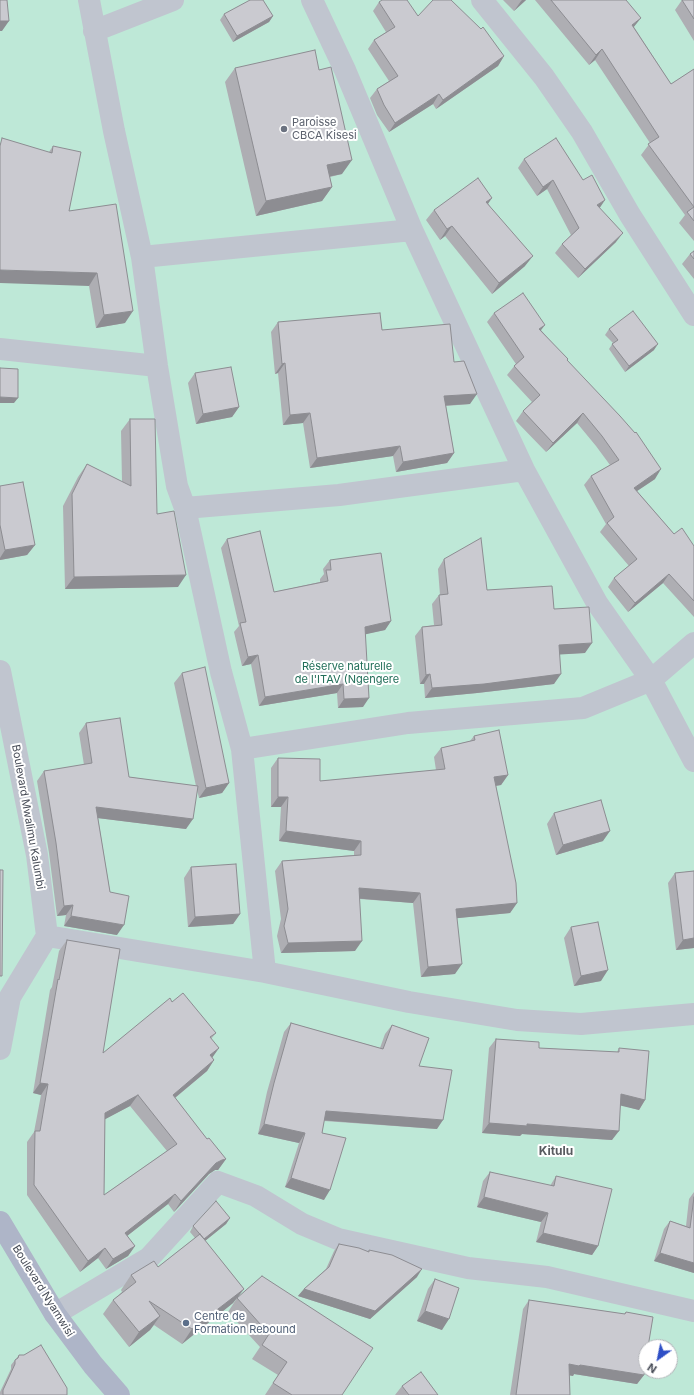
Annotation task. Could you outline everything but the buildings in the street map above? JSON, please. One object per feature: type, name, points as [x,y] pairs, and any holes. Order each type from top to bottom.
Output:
[{"type":"main road","name":"Boulevard Nyamwisi","points":[[0,1222],[55,1314],[93,1365],[118,1395]]},
{"type":"street","points":[[89,0],[114,131],[142,257],[177,486],[185,508],[220,672],[242,749],[265,972]]},
{"type":"street","points":[[94,31],[173,0]]},
{"type":"street","points":[[312,0],[345,70],[412,230],[524,470],[597,603],[651,680],[694,761]]},
{"type":"street","points":[[482,0],[544,77],[578,126],[630,214],[694,315]]},
{"type":"street","points":[[142,257],[412,230]]},
{"type":"street","points":[[0,349],[158,366]]},
{"type":"street","points":[[185,508],[339,496],[524,470]]},
{"type":"street","points":[[242,749],[408,724],[583,708],[651,680],[694,643]]},
{"type":"street","name":"Boulevard Mwalimu Kalumbi","points":[[0,671],[38,854],[47,936]]},
{"type":"street","points":[[0,1049],[5,1000],[47,936],[265,972],[408,1002],[517,1020],[581,1024],[694,1014]]},
{"type":"street","points":[[55,1314],[150,1258],[218,1182],[256,1196],[302,1224],[338,1239],[468,1268],[547,1277],[694,1311]]},
{"type":"green space","name":"Réserve naturelle de l'ITAV (Ngengere","points":[[0,0],[694,0],[694,1395],[0,1395]]},
{"type":"place","name":"Paroisse CBCA Kisesi","points":[[284,129]]},
{"type":"place","name":"Centre de Formation Rebound","points":[[186,1323]]},
{"type":"district","name":"Kitulu","points":[[556,1151]]}]
